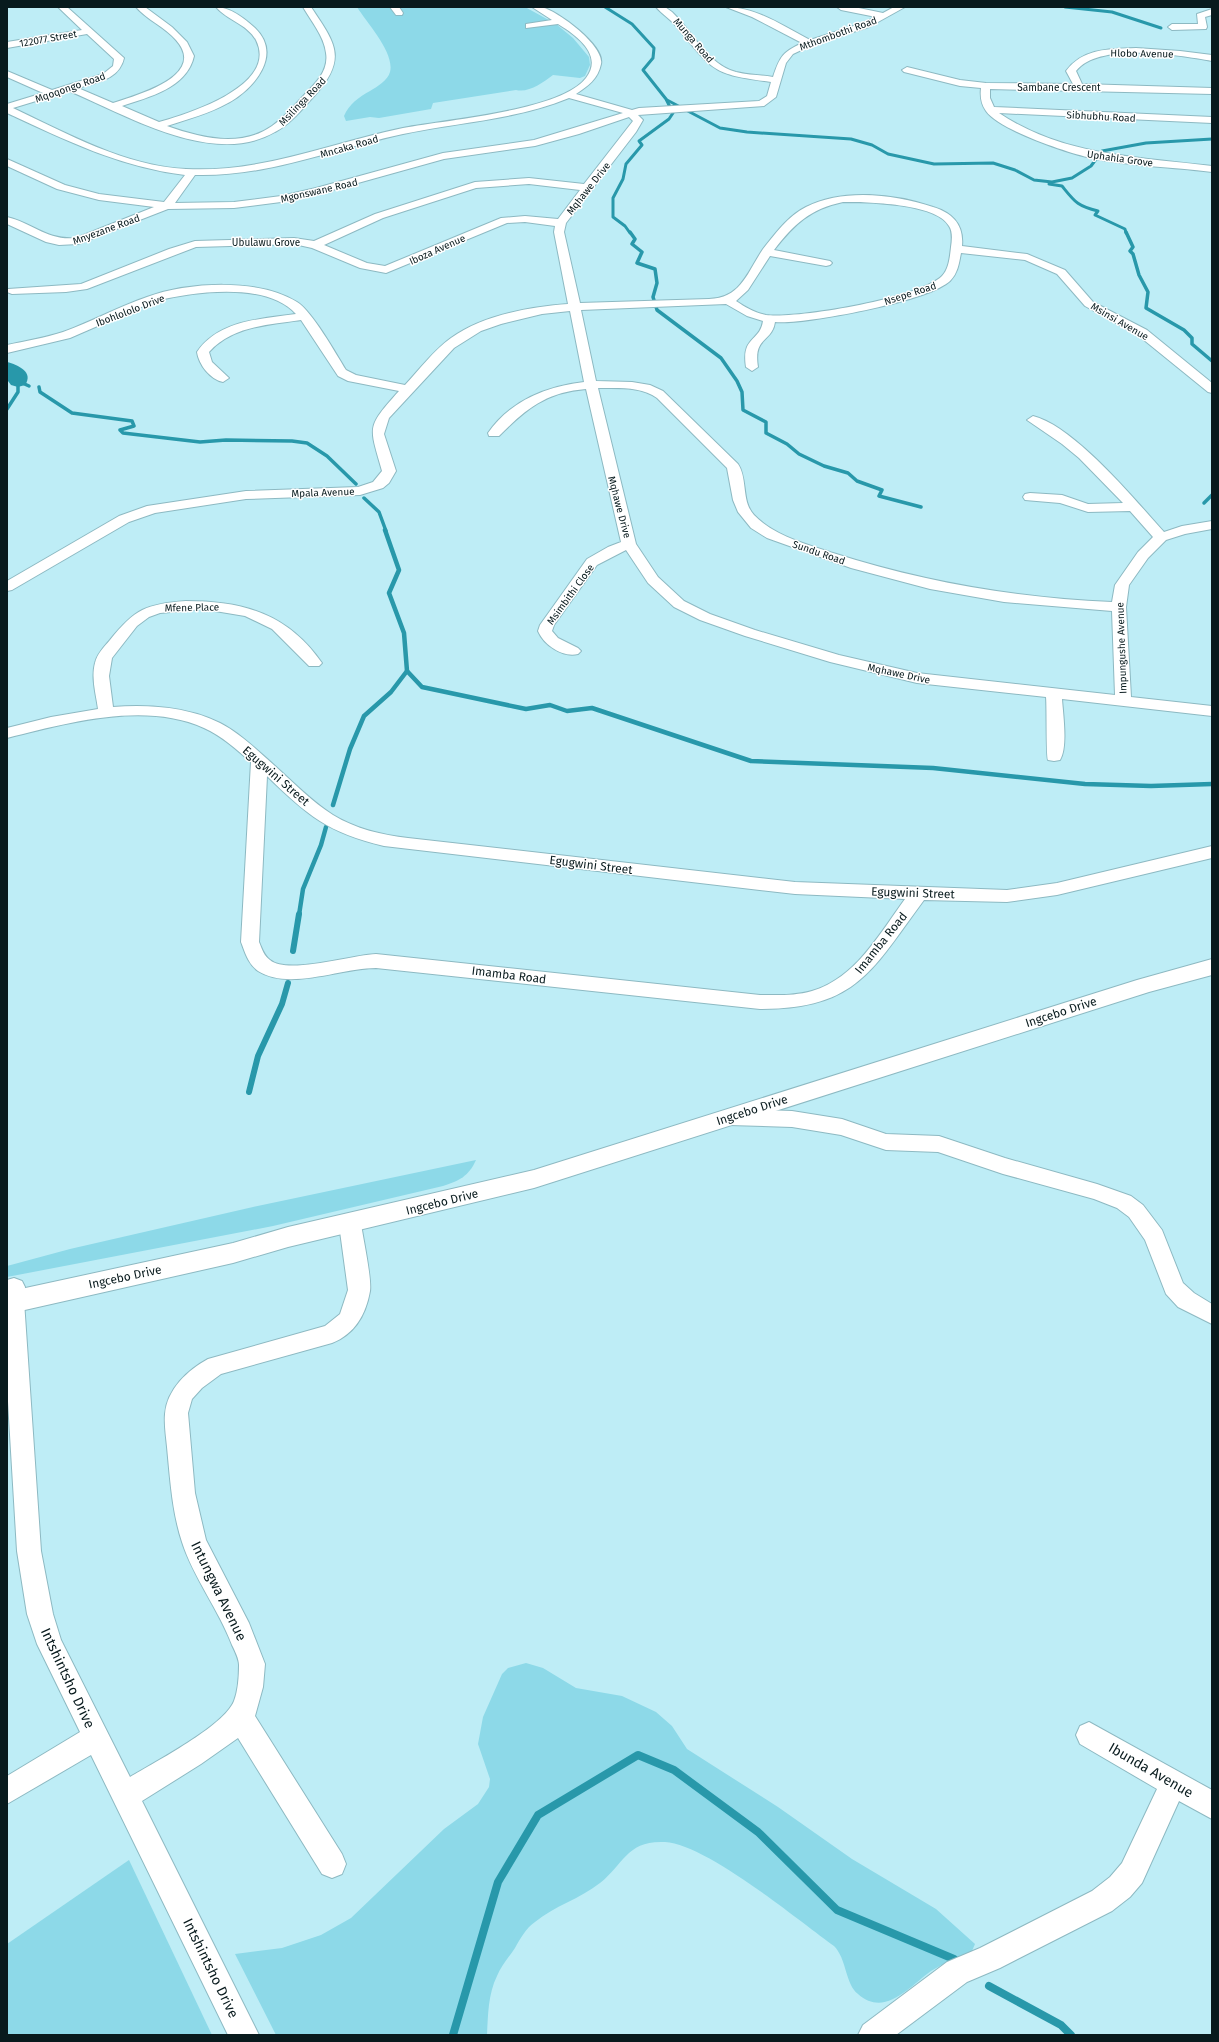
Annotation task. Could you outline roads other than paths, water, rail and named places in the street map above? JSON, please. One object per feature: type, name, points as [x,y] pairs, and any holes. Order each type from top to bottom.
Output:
[{"type":"main road","name":"Ingcebo Drive","points":[[10,1295],[233,1253],[288,1237],[350,1224],[534,1179],[1145,985],[1212,967]]},
{"type":"street","name":"Mqoqongo Road","points":[[7,108],[106,76],[113,72],[119,63],[119,58],[114,53],[62,7]]},
{"type":"street","points":[[113,106],[164,88],[184,71],[189,61],[189,53],[184,44],[140,7]]},
{"type":"street","points":[[157,126],[226,102],[237,95],[252,80],[261,66],[264,58],[263,47],[258,37],[220,7]]},
{"type":"street","name":"Msilinga Road","points":[[70,88],[157,126],[193,139],[217,142],[252,138],[266,134],[279,125],[316,90],[326,76],[331,64],[332,53],[328,42],[307,7]]},
{"type":"street","name":"Mncaka Road","points":[[7,108],[109,155],[149,167],[192,172],[224,172],[275,166],[402,131],[514,114],[538,107],[568,95],[592,77],[598,62],[595,53],[578,34],[560,20],[536,7]]},
{"type":"street","name":"Munga Road","points":[[660,7],[678,20],[708,58],[720,68],[744,76],[776,80]]},
{"type":"street","points":[[730,7],[763,19],[809,43]]},
{"type":"street","points":[[841,7],[885,16]]},
{"type":"street","name":"Mthombothi Road","points":[[630,113],[666,109],[761,104],[771,97],[782,63],[790,52],[809,43],[854,30],[901,7]]},
{"type":"street","points":[[1202,7],[1212,12]]},
{"type":"street","points":[[1172,27],[1203,27],[1200,16],[1212,12]]},
{"type":"street","points":[[529,26],[560,20]]},
{"type":"street","name":"122077 Street","points":[[7,45],[89,31]]},
{"type":"street","name":"Hlobo Avenue","points":[[1079,87],[1072,71],[1073,67],[1080,60],[1095,54],[1127,51],[1212,58]]},
{"type":"street","name":"Sambane Crescent","points":[[907,70],[960,83],[986,86],[1079,87],[1212,92]]},
{"type":"street","points":[[7,74],[52,93]]},
{"type":"street","points":[[986,86],[984,98],[990,110]]},
{"type":"street","points":[[568,95],[630,113]]},
{"type":"street","name":"Sibhubhu Road","points":[[990,110],[1212,120]]},
{"type":"street","name":"Uphahla Grove","points":[[990,110],[1003,121],[1020,129],[1070,149],[1092,155],[1212,169]]},
{"type":"street","name":"Mqhawe Drive","points":[[630,113],[638,120],[636,125],[561,223],[559,232],[591,386],[629,544],[644,569],[668,595],[688,609],[705,617],[820,655],[894,673],[940,682],[1212,711]]},
{"type":"street","name":"Mgonswane Road","points":[[7,162],[73,191],[124,202],[166,206],[234,205],[281,199],[342,185],[424,160],[515,146],[562,136],[630,113]]},
{"type":"street","points":[[166,206],[192,172]]},
{"type":"street","name":"Ubulawu Grove","points":[[12,291],[66,289],[83,286],[172,250],[195,244],[294,241],[315,245],[379,216],[475,185],[529,181],[588,188]]},
{"type":"street","name":"Nsepe Road","points":[[858,199],[884,200],[919,207],[948,219],[957,227],[956,249],[951,273],[947,278],[916,293],[885,302],[835,311],[792,318],[769,319],[756,316],[727,300],[738,294],[767,252],[791,221],[802,212],[823,203],[858,199]]},
{"type":"street","name":"Mnyezane Road","points":[[7,220],[51,241],[71,243],[166,206]]},
{"type":"street","name":"Iboza Avenue","points":[[315,245],[364,266],[386,270],[505,220],[525,219],[561,223]]},
{"type":"street","name":"Msinsi Avenue","points":[[956,249],[1027,257],[1061,272],[1089,304],[1143,332],[1212,389]]},
{"type":"street","points":[[767,252],[826,263]]},
{"type":"street","name":"Ibohlololo Drive","points":[[7,349],[66,335],[151,299],[203,289],[245,289],[275,296],[294,305],[304,316],[342,373],[352,378],[408,389]]},
{"type":"street","points":[[575,308],[671,305],[727,300]]},
{"type":"street","name":"Mpala Avenue","points":[[7,587],[124,519],[152,509],[246,495],[349,492],[378,485],[384,480],[389,471],[378,428],[383,417],[448,346],[470,332],[515,316],[575,308]]},
{"type":"street","points":[[223,378],[207,365],[203,358],[203,352],[214,340],[231,330],[304,316]]},
{"type":"street","points":[[752,367],[750,357],[751,348],[756,339],[768,328],[769,319]]},
{"type":"street","name":"Sundu Road","points":[[494,433],[509,418],[542,395],[559,389],[591,386],[636,386],[655,391],[662,396],[733,467],[736,474],[737,494],[742,510],[748,518],[766,531],[796,545],[878,571],[976,595],[1062,605],[1119,607]]},
{"type":"street","points":[[1033,420],[1053,430],[1091,464],[1161,537]]},
{"type":"street","points":[[1030,497],[1062,499],[1078,506],[1088,508],[1133,507]]},
{"type":"street","name":"Impungushe Avenue","points":[[1123,702],[1119,607],[1122,585],[1148,548],[1161,537],[1187,529],[1212,525]]},
{"type":"street","name":"Msimbithi Close","points":[[573,651],[556,644],[550,639],[545,631],[547,625],[592,562],[613,550],[629,544]]},
{"type":"street","name":"Mfene Place","points":[[106,713],[102,675],[104,659],[133,621],[144,614],[161,608],[222,606],[249,612],[272,622],[285,632],[314,663]]},
{"type":"street","points":[[1054,695],[1056,736],[1054,756]]},
{"type":"street","name":"Egugwini Street","points":[[7,733],[65,718],[144,710],[161,711],[200,721],[220,730],[318,813],[360,834],[386,842],[796,888],[919,894],[1025,894],[1057,889],[1212,852]]},
{"type":"street","name":"Imamba Road","points":[[259,762],[250,942],[252,952],[262,965],[279,971],[307,972],[337,965],[376,961],[760,1002],[800,1001],[829,993],[855,976],[865,966],[919,894]]},
{"type":"street","points":[[729,1117],[792,1119],[842,1127],[886,1142],[939,1144],[1003,1166],[1097,1192],[1124,1202],[1136,1211],[1154,1236],[1174,1288],[1186,1300],[1212,1315]]},
{"type":"street","name":"Intungwa Avenue","points":[[126,1795],[192,1755],[232,1726],[244,1708],[250,1687],[252,1664],[240,1632],[194,1542],[183,1493],[176,1413],[183,1394],[203,1373],[216,1366],[332,1333],[349,1320],[359,1290],[350,1224]]},
{"type":"street","name":"Intshintsho Drive","points":[[10,1295],[29,1551],[40,1614],[50,1644],[244,2035]]},
{"type":"street","points":[[239,1716],[332,1864]]},
{"type":"street","name":"Ibunda Avenue","points":[[1089,1735],[1212,1805]]},
{"type":"street","points":[[7,1791],[96,1737]]},
{"type":"street","points":[[873,2035],[904,2010],[957,1972],[990,1958],[1102,1901],[1120,1887],[1132,1873],[1174,1783]]},
{"type":"waterway","points":[[605,7],[632,24],[654,48],[653,58],[643,70],[666,99],[673,113],[669,119],[639,141],[642,145],[626,164],[623,179],[613,198],[613,217],[625,226],[630,233]]},
{"type":"waterway","points":[[1065,7],[1112,12],[1161,28]]},
{"type":"waterway","points":[[667,100],[720,128],[747,132],[851,139],[872,145],[888,154],[934,164],[993,163],[1015,170],[1034,180],[1052,182],[1072,178],[1091,166],[1102,151],[1146,143],[1212,139]]},
{"type":"waterway","points":[[1049,184],[1062,186],[1077,203],[1098,211],[1095,215],[1125,229],[1126,233]]},
{"type":"waterway","points":[[630,232],[635,239],[632,244],[642,252],[637,263],[655,269],[657,283],[653,297],[657,310],[721,358],[737,381],[742,392],[743,410],[766,422],[766,433],[787,444],[799,454],[824,466],[848,473],[857,481],[882,490],[879,496],[921,507]]},
{"type":"waterway","points":[[1126,232],[1133,247],[1130,251],[1133,254],[1139,275],[1148,292],[1146,308],[1184,330],[1192,338],[1192,344],[1212,361]]},
{"type":"waterway","points":[[7,368],[18,375],[18,381]]},
{"type":"waterway","points":[[7,409],[18,392],[18,381],[29,386]]},
{"type":"waterway","points":[[39,387],[40,392],[72,413],[132,421],[134,426],[120,430],[123,433],[200,442],[226,440],[292,441],[307,443],[327,456],[356,484]]},
{"type":"waterway","points":[[1204,503],[1212,495]]},
{"type":"waterway","points":[[364,498],[379,512],[386,531]]},
{"type":"waterway","points":[[385,530],[399,570],[389,593],[404,633],[407,671]]},
{"type":"waterway","points":[[333,805],[350,749],[364,716],[391,692],[407,671]]},
{"type":"waterway","points":[[407,671],[422,687],[526,709],[550,705],[567,711],[592,708],[751,761],[933,768],[1085,784],[1151,786],[1212,784]]},
{"type":"waterway","points":[[299,915],[303,889],[321,845],[326,827]]},
{"type":"waterway","points":[[293,951],[299,914]]},
{"type":"waterway","points":[[249,1092],[258,1056],[282,1004],[288,983]]},
{"type":"waterway","points":[[453,2035],[498,1882],[538,1815],[638,1755],[674,1770],[758,1832],[837,1910],[954,1959]]},
{"type":"waterway","points":[[989,1986],[1061,2025],[1071,2035]]}]
